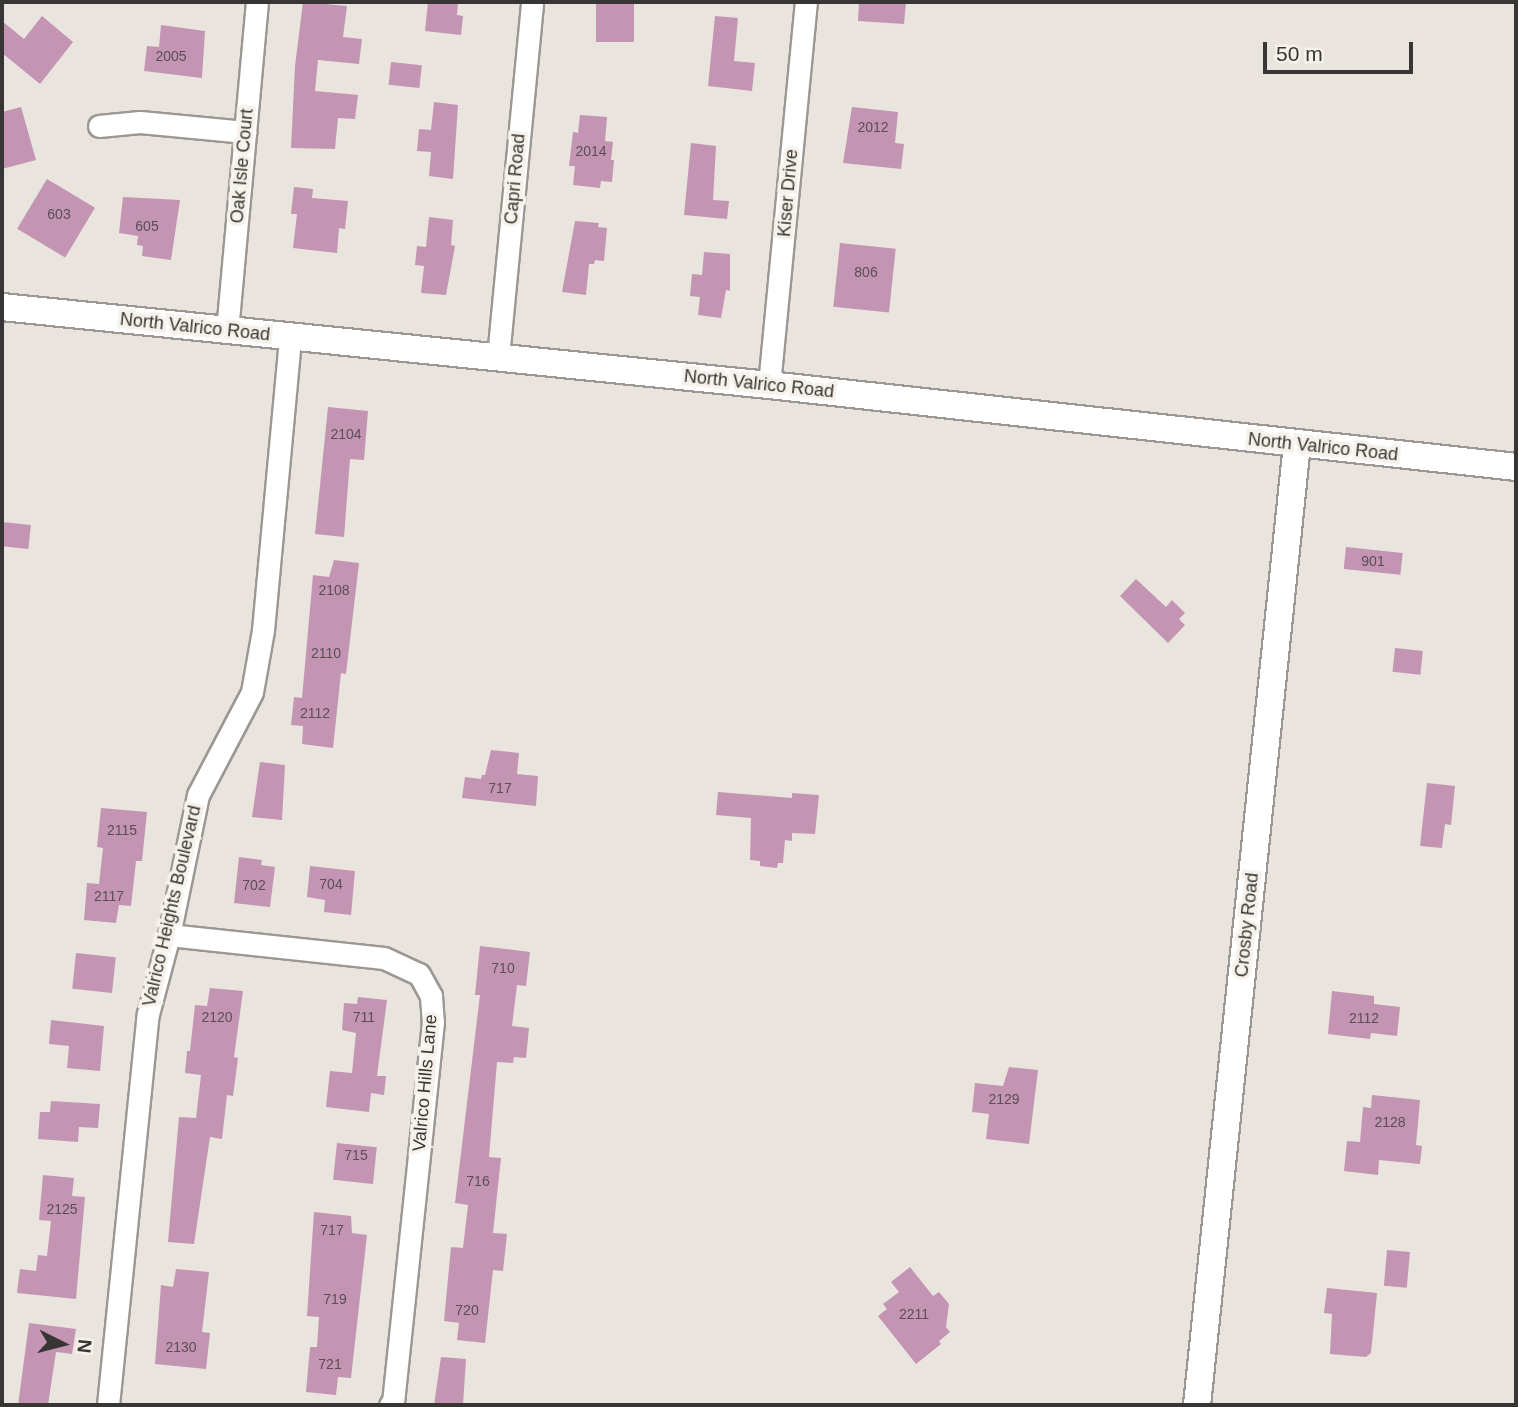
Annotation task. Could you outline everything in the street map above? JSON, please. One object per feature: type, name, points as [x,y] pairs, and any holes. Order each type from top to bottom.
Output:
[{"type":"street","name":"Oak Isle Court","points":[[227,331],[257,2]]},
{"type":"street","name":"Capri Road","points":[[498,357],[532,2]]},
{"type":"street","name":"Kiser Drive","points":[[769,384],[806,2]]},
{"type":"street","points":[[99,126],[140,122],[246,132]]},
{"type":"street","name":"North Valrico Road","points":[[2,307],[769,384],[1516,467]]},
{"type":"street","name":"Valrico Heights Boulevard","points":[[108,1405],[148,1014],[169,935],[198,795],[252,692],[263,631],[290,337]]},
{"type":"street","name":"Crosby Road","points":[[1196,1405],[1297,444]]},
{"type":"street","name":"Valrico Hills Lane","points":[[169,935],[384,958],[419,974],[431,996],[433,1022],[390,1405]]},
{"type":"building","points":[[303,2],[347,6],[343,37],[362,39],[359,64],[318,60],[315,91],[358,95],[355,119],[338,118],[335,149],[291,148],[295,66]]},
{"type":"building","points":[[428,2],[458,2],[457,15],[463,16],[461,35],[425,31]]},
{"type":"building","points":[[596,2],[634,2],[634,42],[596,42]]},
{"type":"building","points":[[859,2],[906,2],[904,24],[858,21]]},
{"type":"building","points":[[42,16],[73,42],[40,84],[2,53],[2,21],[24,39]]},
{"type":"building","points":[[715,16],[738,18],[734,61],[755,63],[752,91],[708,86]]},
{"type":"building","points":[[161,25],[205,31],[202,78],[144,71],[147,46],[159,47]]},
{"type":"building","points":[[391,62],[422,65],[419,88],[389,85]]},
{"type":"building","points":[[434,102],[458,105],[453,179],[429,176],[431,152],[417,151],[419,129],[431,130]]},
{"type":"building","points":[[21,107],[36,160],[2,169],[2,112]]},
{"type":"building","points":[[852,107],[898,112],[895,143],[904,144],[901,169],[843,163]]},
{"type":"building","points":[[580,115],[607,117],[605,141],[613,142],[612,182],[601,181],[600,188],[573,185],[575,166],[569,166],[573,132],[578,133]]},
{"type":"building","points":[[691,143],[716,146],[713,200],[729,201],[727,219],[684,215]]},
{"type":"building","points":[[47,179],[95,208],[65,258],[17,229]]},
{"type":"building","points":[[294,187],[313,189],[312,198],[348,201],[345,229],[339,228],[337,253],[293,248],[297,214],[291,214]]},
{"type":"building","points":[[123,197],[180,200],[171,260],[142,256],[143,246],[137,245],[138,236],[119,233]]},
{"type":"building","points":[[429,217],[453,220],[451,245],[455,246],[446,295],[421,293],[424,266],[415,265],[417,246],[426,247]]},
{"type":"building","points":[[575,221],[599,223],[598,227],[607,228],[604,261],[595,260],[594,264],[589,264],[586,295],[562,292]]},
{"type":"building","points":[[840,243],[896,249],[889,313],[833,307]]},
{"type":"building","points":[[704,252],[730,254],[730,291],[726,290],[721,318],[698,315],[700,297],[690,296],[692,274],[702,275]]},
{"type":"building","points":[[328,407],[368,411],[364,460],[350,459],[344,537],[315,534]]},
{"type":"building","points":[[2,522],[31,525],[28,549],[2,546]]},
{"type":"building","points":[[1346,547],[1403,553],[1400,575],[1344,569]]},
{"type":"building","points":[[334,560],[359,563],[346,674],[341,673],[333,748],[302,744],[303,726],[291,725],[294,697],[302,698],[313,575],[329,577]]},
{"type":"building","points":[[1136,579],[1166,607],[1172,600],[1185,613],[1179,619],[1185,625],[1168,643],[1120,596]]},
{"type":"building","points":[[1395,648],[1423,651],[1420,675],[1392,672]]},
{"type":"building","points":[[491,750],[519,753],[517,774],[538,776],[536,806],[462,798],[465,777],[481,779],[482,775],[485,775]]},
{"type":"building","points":[[260,762],[285,765],[282,820],[252,817]]},
{"type":"building","points":[[1427,783],[1455,786],[1451,825],[1445,824],[1442,848],[1420,846]]},
{"type":"building","points":[[718,792],[792,798],[792,793],[819,795],[815,834],[792,833],[792,841],[785,840],[783,863],[778,863],[777,868],[760,866],[760,861],[750,860],[751,818],[716,815]]},
{"type":"building","points":[[101,808],[147,812],[142,861],[136,861],[131,906],[119,905],[116,923],[84,920],[87,883],[99,884],[103,848],[97,847]]},
{"type":"building","points":[[239,857],[262,860],[261,865],[275,867],[270,907],[234,903]]},
{"type":"building","points":[[310,866],[355,871],[351,915],[324,912],[325,900],[307,897]]},
{"type":"building","points":[[480,946],[530,952],[526,986],[517,985],[512,1026],[529,1028],[526,1058],[514,1057],[513,1063],[497,1062],[489,1157],[501,1158],[493,1233],[507,1234],[503,1271],[493,1270],[485,1343],[457,1340],[459,1323],[444,1321],[451,1247],[463,1248],[468,1205],[455,1203],[480,995],[475,995]]},
{"type":"building","points":[[76,953],[116,957],[112,993],[72,989]]},
{"type":"building","points":[[210,988],[243,991],[234,1057],[238,1058],[233,1096],[227,1095],[222,1139],[210,1137],[194,1244],[168,1242],[179,1117],[196,1118],[201,1075],[185,1073],[187,1051],[190,1051],[195,1005],[207,1006]]},
{"type":"building","points":[[1332,991],[1374,996],[1374,1004],[1400,1007],[1397,1036],[1371,1033],[1370,1039],[1328,1034]]},
{"type":"building","points":[[358,997],[387,1000],[377,1076],[386,1076],[384,1095],[371,1093],[369,1112],[326,1107],[330,1071],[352,1073],[356,1033],[342,1030],[344,1003],[357,1004]]},
{"type":"building","points":[[51,1020],[104,1026],[100,1071],[67,1068],[69,1046],[49,1044]]},
{"type":"building","points":[[1009,1067],[1038,1070],[1029,1144],[986,1139],[989,1114],[972,1112],[975,1083],[1003,1086]]},
{"type":"building","points":[[1372,1095],[1420,1100],[1416,1145],[1422,1146],[1420,1164],[1379,1160],[1378,1175],[1344,1171],[1347,1141],[1360,1142],[1363,1107],[1371,1108]]},
{"type":"building","points":[[51,1101],[100,1104],[98,1128],[79,1127],[78,1142],[38,1139],[40,1112],[50,1112]]},
{"type":"building","points":[[337,1143],[377,1147],[373,1184],[333,1180]]},
{"type":"building","points":[[43,1175],[74,1178],[72,1196],[85,1197],[76,1299],[17,1293],[20,1269],[36,1271],[38,1255],[47,1256],[51,1221],[39,1220]]},
{"type":"building","points":[[314,1212],[351,1216],[352,1233],[367,1235],[351,1378],[338,1377],[336,1395],[306,1392],[310,1347],[317,1347],[319,1317],[307,1316]]},
{"type":"building","points":[[1387,1250],[1410,1252],[1407,1288],[1384,1286]]},
{"type":"building","points":[[910,1267],[933,1296],[939,1292],[949,1304],[946,1327],[950,1332],[939,1341],[941,1344],[916,1364],[878,1316],[887,1309],[883,1304],[899,1292],[891,1282]]},
{"type":"building","points":[[176,1269],[209,1272],[202,1332],[210,1333],[206,1369],[155,1364],[161,1285],[173,1287]]},
{"type":"building","points":[[1327,1288],[1377,1293],[1371,1353],[1366,1357],[1330,1354],[1332,1314],[1324,1313]]},
{"type":"building","points":[[29,1323],[76,1329],[72,1354],[56,1352],[48,1405],[18,1405]]},
{"type":"building","points":[[441,1357],[466,1359],[463,1405],[434,1405]]}]
